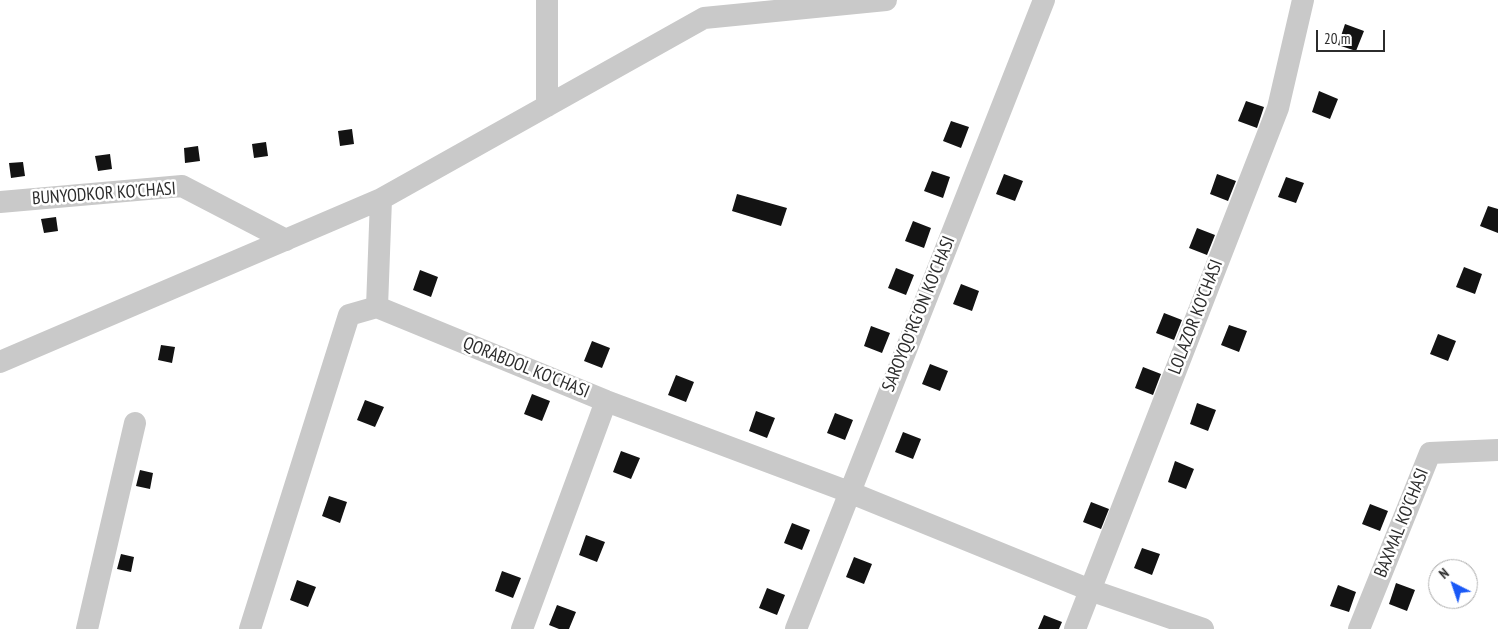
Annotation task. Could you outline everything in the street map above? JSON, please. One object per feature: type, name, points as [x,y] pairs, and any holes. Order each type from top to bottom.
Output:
[{"type":"street","points":[[547,0],[547,106]]},
{"type":"street","points":[[0,362],[381,199],[704,18],[886,0]]},
{"type":"street","name":"SAROYQO'RG'ON KO'CHASI","points":[[796,629],[1044,0]]},
{"type":"street","name":"LOLAZOR KO'CHASI","points":[[1075,629],[1278,108],[1303,0]]},
{"type":"street","name":"BUNYODKOR KO'CHASI","points":[[0,202],[182,186],[286,240]]},
{"type":"street","points":[[250,629],[349,315],[376,307],[381,199]]},
{"type":"street","name":"QORABDOL KO'CHASI","points":[[376,307],[606,401],[522,629]]},
{"type":"street","points":[[606,401],[849,492],[1090,590],[1203,629]]},
{"type":"street","points":[[87,629],[134,423]]},
{"type":"street","name":"BAXMAL KO'CHASI","points":[[1359,629],[1430,453],[1498,450]]},
{"type":"building","points":[[1345,24],[1364,31],[1356,51],[1338,45]]},
{"type":"building","points":[[1319,91],[1338,99],[1330,119],[1312,112]]},
{"type":"building","points":[[1246,101],[1264,107],[1257,128],[1238,121]]},
{"type":"building","points":[[951,121],[969,127],[961,148],[943,141]]},
{"type":"building","points":[[352,129],[354,144],[340,146],[338,131]]},
{"type":"building","points":[[266,142],[268,156],[254,158],[252,144]]},
{"type":"building","points":[[198,146],[200,161],[185,163],[184,148]]},
{"type":"building","points":[[110,154],[112,169],[98,171],[95,156]]},
{"type":"building","points":[[23,162],[25,176],[11,178],[9,163]]},
{"type":"building","points":[[932,171],[950,177],[943,198],[924,191]]},
{"type":"building","points":[[1004,174],[1023,181],[1015,201],[996,194]]},
{"type":"building","points":[[1217,174],[1236,181],[1228,201],[1210,194]]},
{"type":"building","points":[[1286,177],[1304,183],[1296,203],[1278,197]]},
{"type":"building","points":[[737,194],[787,208],[781,226],[732,211]]},
{"type":"building","points":[[1488,206],[1498,209],[1498,233],[1480,226]]},
{"type":"building","points":[[56,217],[58,231],[44,233],[41,219]]},
{"type":"building","points":[[913,221],[931,228],[924,248],[905,241]]},
{"type":"building","points":[[1197,228],[1215,235],[1207,255],[1189,248]]},
{"type":"building","points":[[1464,267],[1482,274],[1475,294],[1456,287]]},
{"type":"building","points":[[896,268],[914,275],[906,295],[888,288]]},
{"type":"building","points":[[420,270],[438,277],[431,297],[413,290]]},
{"type":"building","points":[[961,284],[979,291],[972,311],[953,304]]},
{"type":"building","points":[[1164,313],[1182,320],[1174,340],[1156,333]]},
{"type":"building","points":[[1229,325],[1247,331],[1239,352],[1221,345]]},
{"type":"building","points":[[871,326],[890,333],[882,353],[864,346]]},
{"type":"building","points":[[1438,334],[1456,341],[1448,361],[1430,354]]},
{"type":"building","points":[[592,341],[610,348],[602,368],[584,361]]},
{"type":"building","points":[[161,345],[175,347],[172,363],[158,360]]},
{"type":"building","points":[[930,364],[948,371],[940,391],[922,384]]},
{"type":"building","points":[[1143,367],[1161,374],[1153,395],[1135,388]]},
{"type":"building","points":[[676,375],[694,382],[686,402],[668,395]]},
{"type":"building","points":[[532,394],[550,401],[542,421],[524,414]]},
{"type":"building","points":[[365,400],[384,407],[375,427],[357,420]]},
{"type":"building","points":[[1197,403],[1216,410],[1208,431],[1190,424]]},
{"type":"building","points":[[756,411],[775,418],[767,438],[749,431]]},
{"type":"building","points":[[835,413],[853,420],[845,440],[827,433]]},
{"type":"building","points":[[903,432],[921,439],[913,459],[895,452]]},
{"type":"building","points":[[621,451],[640,458],[631,479],[613,472]]},
{"type":"building","points":[[1175,461],[1194,469],[1186,489],[1168,482]]},
{"type":"building","points":[[140,470],[153,473],[150,489],[136,486]]},
{"type":"building","points":[[329,496],[347,502],[340,523],[322,516]]},
{"type":"building","points":[[1091,502],[1109,509],[1101,529],[1083,522]]},
{"type":"building","points":[[1370,504],[1388,511],[1380,531],[1362,524]]},
{"type":"building","points":[[792,523],[810,530],[802,550],[784,543]]},
{"type":"building","points":[[586,535],[605,542],[597,562],[579,555]]},
{"type":"building","points":[[1142,548],[1160,554],[1152,575],[1134,568]]},
{"type":"building","points":[[121,554],[134,557],[131,572],[117,569]]},
{"type":"building","points":[[854,557],[872,564],[864,584],[846,577]]},
{"type":"building","points":[[502,571],[521,578],[513,598],[495,591]]},
{"type":"building","points":[[297,580],[316,587],[308,607],[290,600]]},
{"type":"building","points":[[1396,583],[1415,590],[1407,611],[1389,604]]},
{"type":"building","points":[[1338,585],[1356,592],[1349,612],[1330,606]]},
{"type":"building","points":[[767,588],[785,595],[777,615],[759,608]]},
{"type":"building","points":[[557,605],[576,612],[569,629],[559,629],[549,625]]},
{"type":"building","points":[[1044,615],[1062,622],[1059,629],[1038,629]]}]
